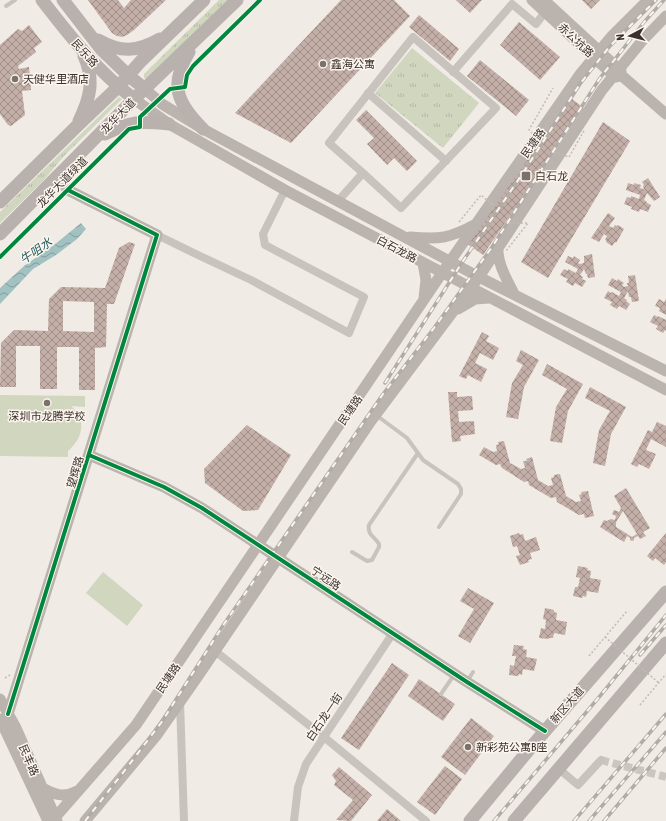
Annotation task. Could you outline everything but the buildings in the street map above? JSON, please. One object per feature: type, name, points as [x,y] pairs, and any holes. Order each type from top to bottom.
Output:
[{"type":"main road","name":"民乐路","points":[[42,0],[82,51],[118,87],[134,99]]},
{"type":"main road","name":"民乐路","points":[[63,0],[101,49],[145,89]]},
{"type":"main road","name":"龙华大道","points":[[0,202],[76,126],[118,87],[141,61],[204,0]]},
{"type":"main road","name":"龙华大道","points":[[0,234],[134,99],[237,0]]},
{"type":"main road","name":"赤公坑路","points":[[532,0],[666,114]]},
{"type":"main road","name":"赤公坑路","points":[[544,0],[597,54]]},
{"type":"main road","name":"民塘路","points":[[53,820],[136,725],[442,274],[581,73],[620,27],[648,0]]},
{"type":"main road","points":[[514,294],[502,270],[498,257],[502,249],[602,90],[618,73],[642,41],[666,16]]},
{"type":"main road","points":[[93,37],[113,48],[128,50],[149,45],[170,33]]},
{"type":"main road","points":[[197,39],[184,60],[179,71],[177,81],[179,98],[188,115],[203,129]]},
{"type":"main road","points":[[76,126],[85,107],[91,85],[88,65],[82,51]]},
{"type":"main road","name":"白石龙路","points":[[145,89],[162,104],[203,129],[479,277],[666,371]]},
{"type":"main road","name":"白石龙路","points":[[134,99],[169,124],[285,190],[442,274],[666,390]]},
{"type":"main road","points":[[89,145],[106,134],[134,122],[169,124]]},
{"type":"main road","points":[[68,190],[157,235]]},
{"type":"main road","points":[[403,236],[432,239],[446,238],[458,234],[478,223]]},
{"type":"main road","name":"望辉路","points":[[4,716],[90,455],[157,235]]},
{"type":"main road","points":[[85,821],[92,816],[156,736],[376,414],[470,288],[502,249]]},
{"type":"main road","points":[[422,304],[426,292],[426,280],[423,263]]},
{"type":"main road","points":[[453,312],[472,301],[489,298]]},
{"type":"main road","name":"宁远路","points":[[90,455],[182,496],[259,544],[466,682],[545,731]]},
{"type":"main road","name":"新区大道","points":[[470,821],[545,731],[666,592]]},
{"type":"main road","points":[[514,821],[666,642]]},
{"type":"main road","name":"民丰路","points":[[0,699],[4,716],[53,820]]},
{"type":"main road","name":"民丰路","points":[[4,716],[42,787],[53,820]]},
{"type":"main road","points":[[42,787],[56,795],[64,796],[76,792],[86,784]]},
{"type":"street","points":[[453,72],[512,4],[536,24],[545,12]]},
{"type":"street","points":[[412,37],[496,108],[401,208],[329,143],[368,93],[412,37]]},
{"type":"street","points":[[368,93],[446,161]]},
{"type":"street","points":[[338,201],[363,173]]},
{"type":"street","points":[[53,182],[68,190]]},
{"type":"street","points":[[157,235],[251,280],[349,333],[364,297],[265,245],[263,234],[285,190]]},
{"type":"street","name":"白石龙一街","points":[[294,821],[298,787],[311,756],[393,633]]},
{"type":"street","points":[[215,651],[324,737],[426,821]]},
{"type":"street","points":[[180,702],[184,821]]},
{"type":"street","points":[[559,768],[578,784],[601,760]]},
{"type":"lane","points":[[6,6],[15,0]]},
{"type":"lane","points":[[376,414],[407,438],[423,460],[458,484],[461,489],[460,494],[438,527]]},
{"type":"lane","points":[[352,552],[367,561],[372,560],[379,545],[370,534],[370,525],[418,453]]},
{"type":"lane","points":[[466,682],[473,672]]},
{"type":"lane","points":[[441,694],[454,674]]},
{"type":"path","points":[[538,139],[529,130],[553,88]]},
{"type":"path","points":[[554,152],[569,157],[585,130]]},
{"type":"path","points":[[459,222],[481,195],[493,204]]},
{"type":"path","points":[[502,249],[528,223],[505,223]]},
{"type":"path","points":[[589,656],[627,611]]},
{"type":"path","points":[[605,637],[659,683]]},
{"type":"path","points":[[0,676],[5,678],[13,672]]},
{"type":"path","points":[[640,705],[666,674]]},
{"type":"green space","points":[[219,0],[229,0],[147,79],[144,78],[144,74]]},
{"type":"green space","points":[[412,48],[479,103],[443,148],[375,93]]},
{"type":"green space","points":[[119,97],[122,99],[64,156],[43,181],[0,223],[0,212]]},
{"type":"green space","points":[[0,395],[85,396],[85,407],[71,406],[79,417],[81,429],[80,435],[68,451],[68,457],[0,456]]},
{"type":"green space","points":[[103,572],[143,605],[127,626],[86,593]]},
{"type":"water","points":[[81,223],[86,229],[77,239],[56,255],[33,269],[0,304],[0,288],[24,266],[54,245]]},
{"type":"tunnel","points":[[601,760],[666,777]]},
{"type":"railway","points":[[385,383],[463,261],[523,173],[580,84],[610,46],[656,0]]},
{"type":"railway","points":[[85,821],[161,723],[224,624],[383,394],[434,328],[492,247],[600,78],[645,21],[664,0]]},
{"type":"railway","points":[[494,821],[600,696],[666,615]]},
{"type":"railway","points":[[640,655],[666,625]]},
{"type":"railway","points":[[574,821],[666,714]]},
{"type":"railway","points":[[589,821],[666,732]]},
{"type":"railway","points":[[604,821],[666,748]]},
{"type":"cycle path","name":"龙华大道绿道","points":[[0,257],[129,129],[140,127],[140,117],[170,89],[185,87],[187,75],[193,66],[260,0]]},
{"type":"cycle path","name":"龙华大道绿道","points":[[8,714],[157,235],[68,190]]},
{"type":"cycle path","points":[[89,455],[164,487],[202,508],[467,682],[545,731]]},
{"type":"place","name":"鑫海公寓","points":[[323,64]]},
{"type":"place","name":"天健华里酒店","points":[[15,79]]},
{"type":"place","name":"白石龙","points":[[526,176]]},
{"type":"place","name":"深圳市龙腾学校","points":[[47,403]]},
{"type":"place","name":"新彩苑公寓B座","points":[[468,747]]},
{"type":"water label","name":"牛咀水","points":[[36,251]]}]
